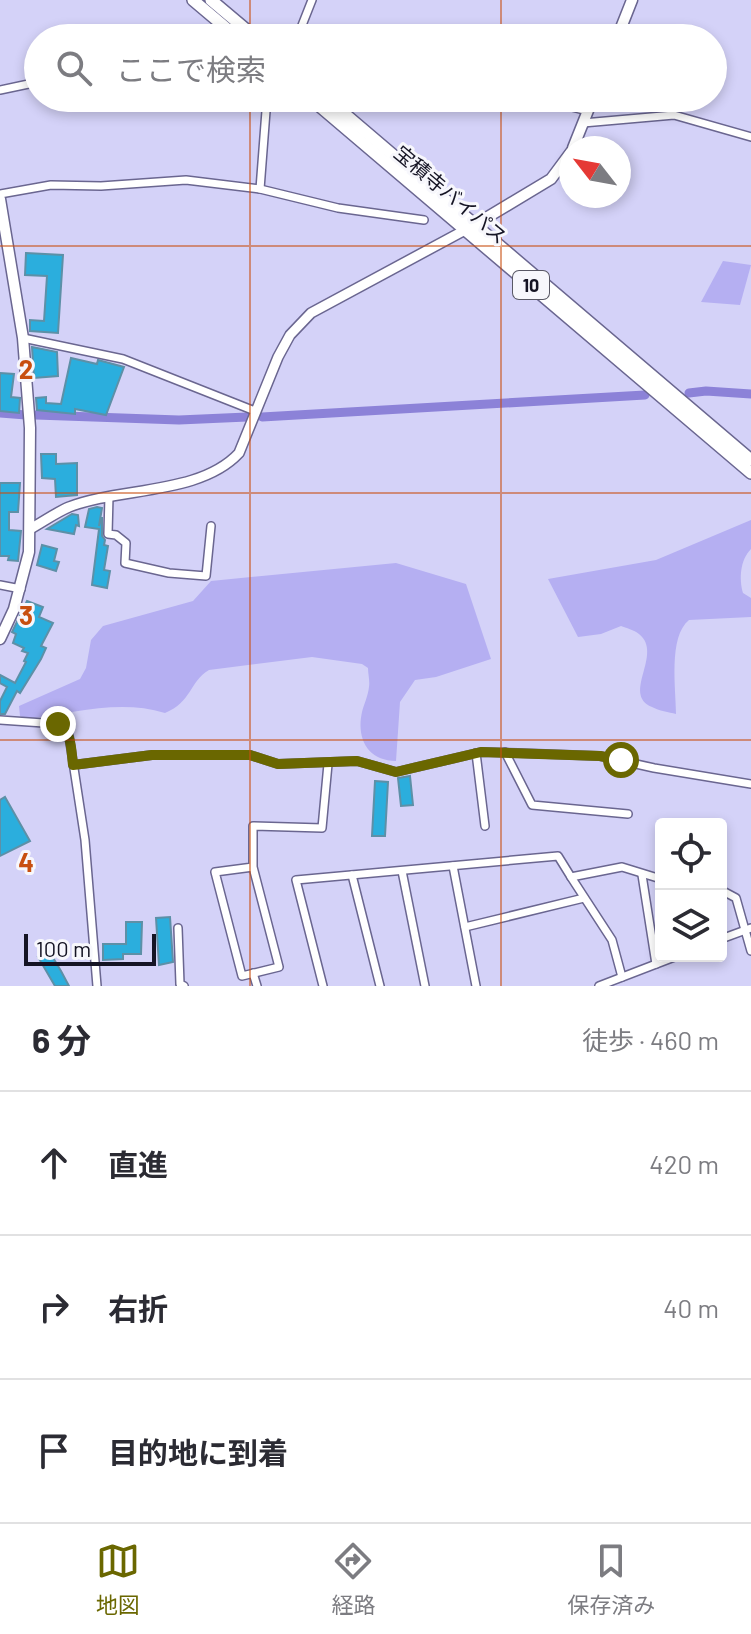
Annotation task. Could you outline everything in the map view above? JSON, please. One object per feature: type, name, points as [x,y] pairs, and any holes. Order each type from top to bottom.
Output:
[{"type":"main road","points":[[193,0],[221,24]]},
{"type":"main road","points":[[211,0],[239,24]]},
{"type":"main road","points":[[623,24],[632,0]]},
{"type":"main road","name":"宝積寺バイパス","points":[[327,112],[751,460]]},
{"type":"main road","name":"宝積寺バイパス","points":[[342,112],[751,473]]},
{"type":"main road","points":[[578,136],[588,112]]},
{"type":"main road","points":[[470,227],[551,179],[559,168]]},
{"type":"main road","points":[[0,196],[23,338],[30,428],[29,552],[21,589],[0,639]]},
{"type":"street","points":[[303,24],[312,0]]},
{"type":"street","points":[[0,90],[24,85]]},
{"type":"street","points":[[260,189],[266,112]]},
{"type":"street","points":[[583,123],[674,115],[751,137]]},
{"type":"street","points":[[0,196],[51,185],[101,186],[186,180],[260,189],[338,208],[424,220]]},
{"type":"street","points":[[30,529],[69,507],[109,496],[169,487],[228,465],[239,453],[290,335],[311,313],[470,227]]},
{"type":"street","points":[[23,338],[123,359],[255,411]]},
{"type":"street","points":[[109,496],[108,534],[116,535],[126,543],[125,563],[169,573],[206,576],[211,526]]},
{"type":"street","points":[[0,585],[21,589]]},
{"type":"street","points":[[0,720],[58,724],[65,728],[69,736],[85,840],[97,986]]},
{"type":"street","points":[[73,765],[152,755],[250,755],[278,764],[357,761],[396,772],[476,753],[505,752],[600,756],[751,784]]},
{"type":"street","points":[[505,752],[532,805],[628,814]]},
{"type":"street","points":[[476,753],[485,826]]},
{"type":"street","points":[[253,867],[215,872],[242,976],[279,967],[253,867],[253,826],[322,828],[328,764]]},
{"type":"street","points":[[323,986],[296,880],[558,856],[612,940],[622,977]]},
{"type":"street","points":[[453,866],[476,986]]},
{"type":"street","points":[[571,877],[622,867],[655,878]]},
{"type":"street","points":[[402,871],[425,986]]},
{"type":"street","points":[[352,875],[380,986]]},
{"type":"street","points":[[642,875],[656,964]]},
{"type":"street","points":[[727,893],[736,898],[751,951]]},
{"type":"street","points":[[465,927],[584,898]]},
{"type":"street","points":[[178,928],[180,984],[184,986]]},
{"type":"street","points":[[727,937],[747,929]]},
{"type":"street","points":[[599,986],[661,962]]},
{"type":"street","points":[[253,973],[257,986]]},
{"type":"shaded area","points":[[723,261],[751,265],[740,305],[701,302]]},
{"type":"shaded area","points":[[751,520],[751,549],[741,576],[743,593],[751,598],[751,617],[689,620],[682,628],[676,651],[676,714],[652,707],[640,693],[647,652],[639,634],[621,626],[601,634],[578,637],[548,579],[656,560]]},
{"type":"shaded area","points":[[396,563],[466,584],[491,659],[436,677],[415,680],[400,702],[396,761],[371,753],[363,739],[361,722],[369,687],[368,668],[362,664],[312,657],[209,670],[197,680],[186,698],[165,713],[114,707],[28,719],[20,716],[19,706],[80,679],[86,668],[91,640],[103,626],[193,601],[211,581]]},
{"type":"building","points":[[26,253],[63,255],[58,333],[30,331],[30,320],[44,321],[47,276],[25,275]]},
{"type":"building","points":[[32,347],[57,352],[58,376],[34,378]]},
{"type":"building","points":[[71,358],[97,364],[98,360],[124,367],[106,415],[75,409],[75,414],[37,410],[36,398],[46,397],[46,403],[61,404]]},
{"type":"building","points":[[0,373],[14,374],[11,397],[20,398],[19,413],[0,411]]},
{"type":"building","points":[[41,454],[56,454],[56,464],[77,463],[77,495],[56,497],[55,479],[42,478]]},
{"type":"building","points":[[0,483],[20,483],[18,512],[9,512],[9,530],[21,531],[18,561],[8,560],[9,556],[0,556]]},
{"type":"building","points":[[102,508],[99,526],[102,517],[102,536],[104,545],[108,546],[104,570],[110,571],[107,588],[92,585],[99,529],[85,527],[89,509]]},
{"type":"building","points":[[72,514],[78,515],[79,526],[76,525],[74,534],[47,529]]},
{"type":"building","points":[[42,545],[57,549],[54,561],[59,562],[56,571],[37,565]]},
{"type":"building","points":[[27,601],[43,607],[39,617],[53,623],[41,646],[46,648],[41,659],[20,693],[17,691],[5,714],[0,714],[0,701],[7,687],[0,683],[0,675],[15,683],[26,662],[28,653],[13,643],[16,634],[12,632]]},
{"type":"building","points":[[410,776],[413,805],[401,806],[398,778]]},
{"type":"building","points":[[375,781],[388,782],[385,836],[372,836]]},
{"type":"building","points":[[5,797],[30,841],[0,856],[0,800]]},
{"type":"building","points":[[170,917],[173,962],[159,965],[156,918]]},
{"type":"building","points":[[126,922],[142,922],[141,954],[123,954],[123,959],[103,960],[103,944],[126,944]]},
{"type":"building","points":[[49,951],[69,986],[55,986],[38,957]]},
{"type":"waterway","points":[[689,393],[751,394]]},
{"type":"waterway","points":[[262,417],[645,395]]},
{"type":"waterway","points":[[0,413],[26,415]]},
{"type":"waterway","points":[[36,415],[179,420],[247,417]]},
{"type":"route","points":[[58,724],[65,728],[69,736],[73,765],[152,755],[250,755],[278,764],[357,761],[396,772],[481,752],[600,756],[621,760]]}]
